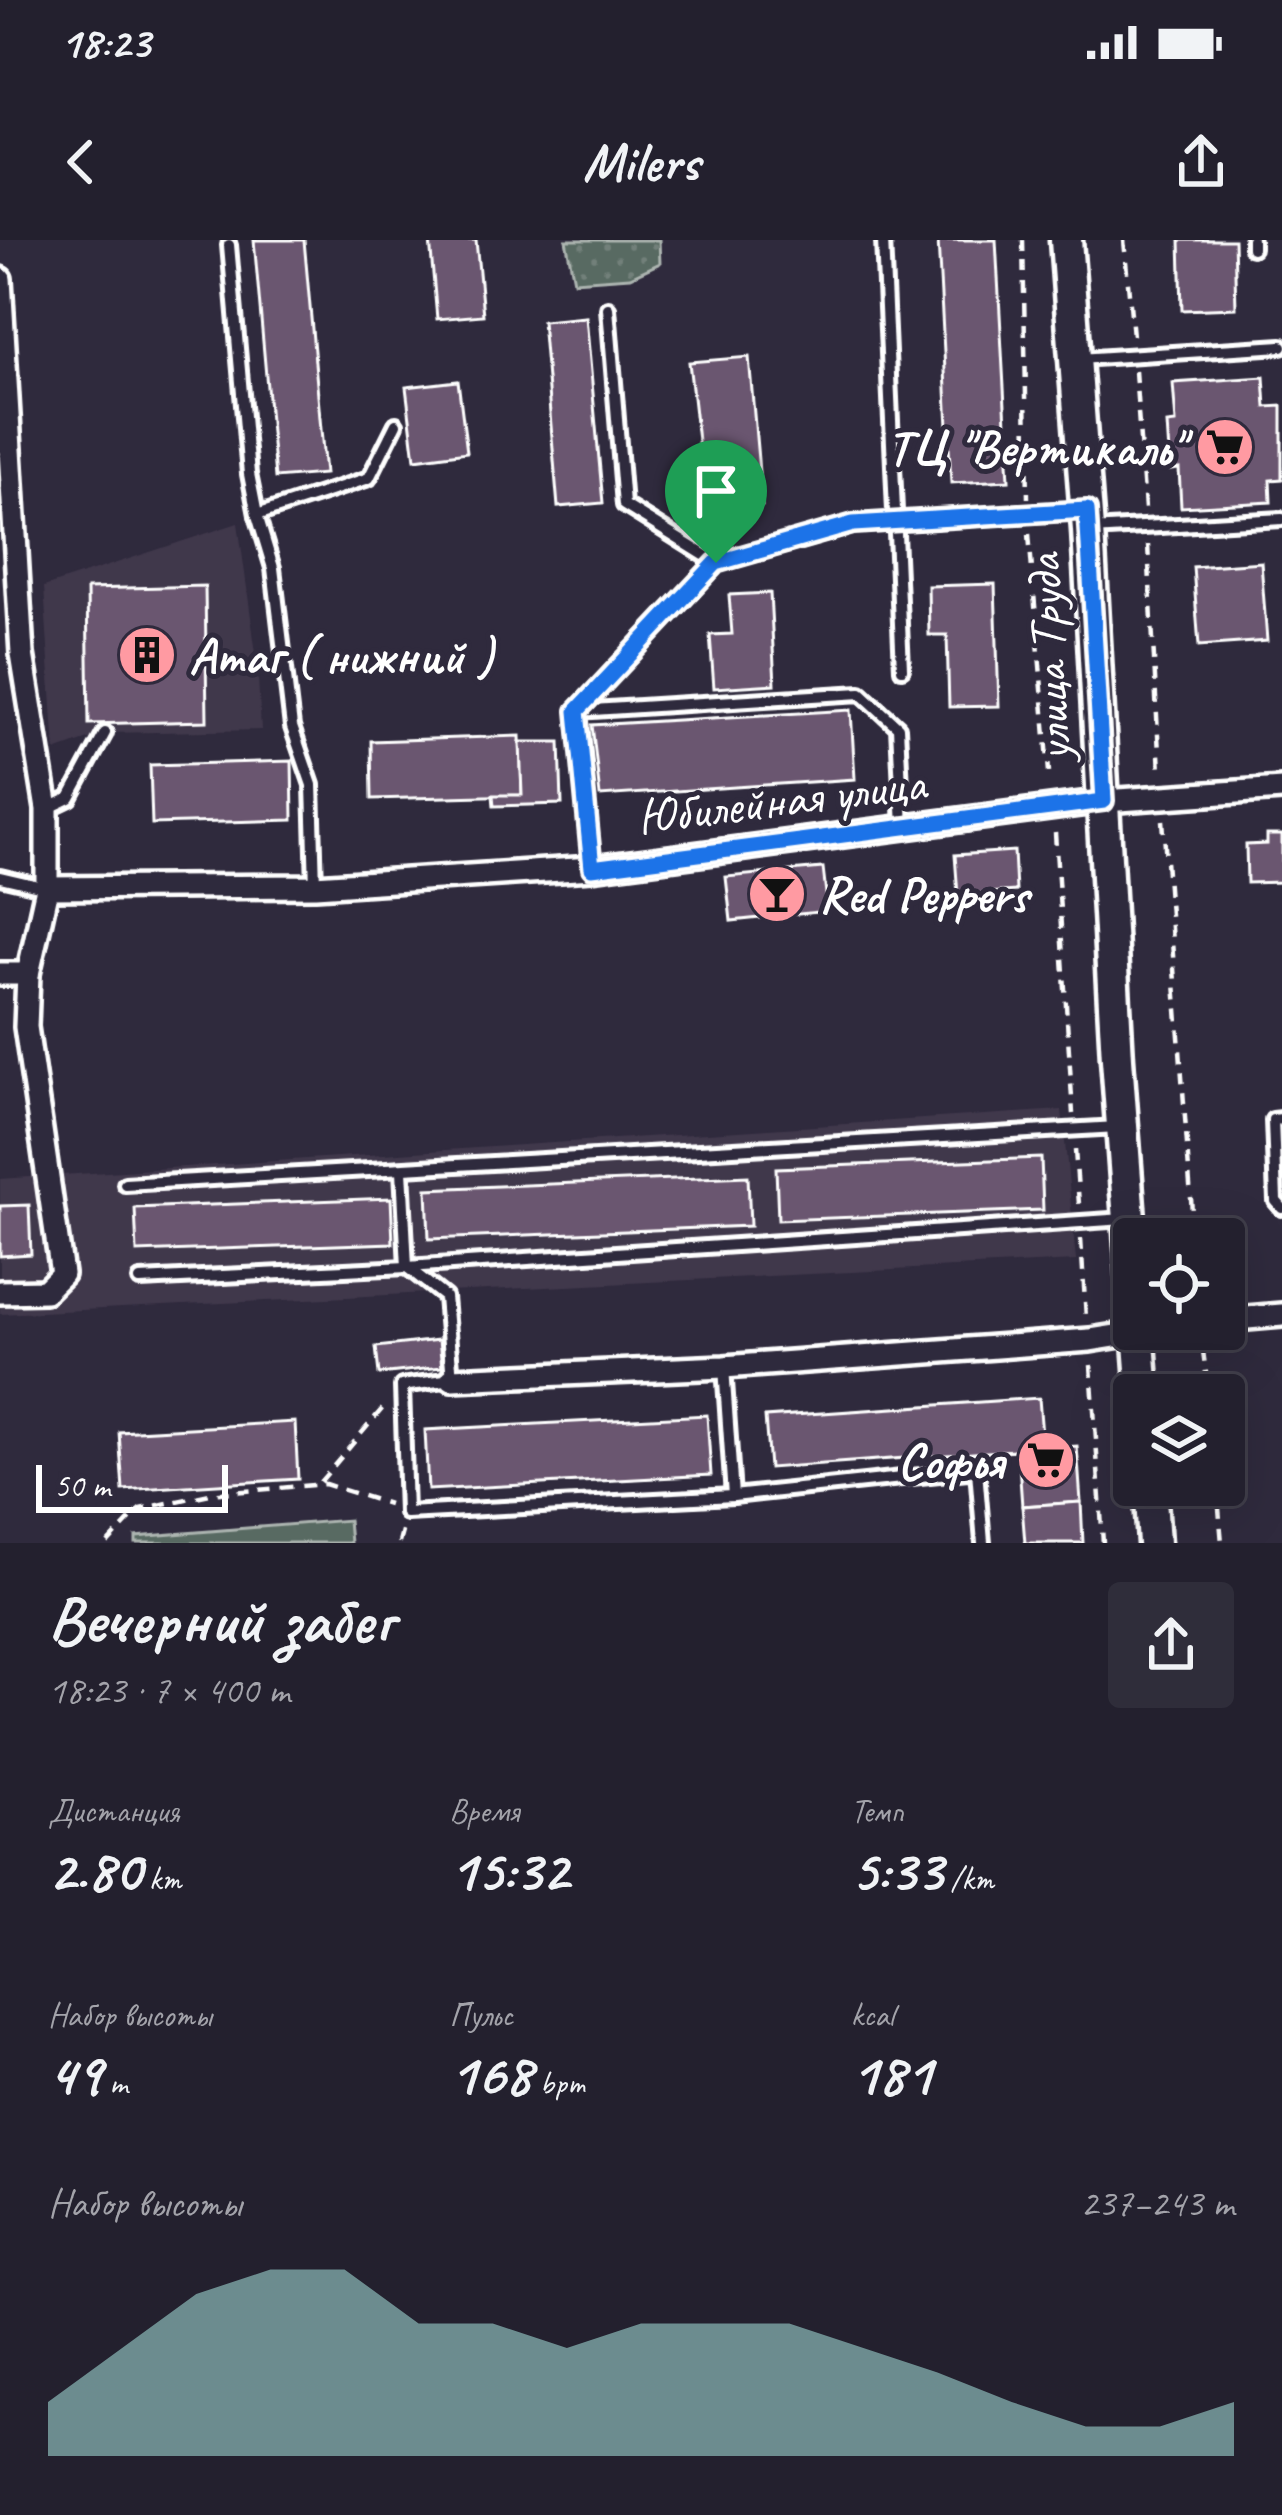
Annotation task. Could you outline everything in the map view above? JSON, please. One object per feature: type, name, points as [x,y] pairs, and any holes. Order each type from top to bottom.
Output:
[{"type":"street","name":"улица Труда","points":[[1066,240],[1128,1218]]},
{"type":"street","points":[[0,279],[22,654],[46,809],[46,888],[28,974],[26,1028],[62,1274],[45,1292],[0,1292]]},
{"type":"street","name":"Юбилейная улица","points":[[46,888],[315,886],[592,868],[1104,801],[1282,789]]},
{"type":"street","points":[[0,974],[28,974]]},
{"type":"street","points":[[1245,1319],[1282,1316]]},
{"type":"street","points":[[452,1379],[724,1366],[1113,1336]]},
{"type":"street","points":[[1151,1506],[1154,1543]]},
{"type":"lane","points":[[883,240],[902,669]]},
{"type":"lane","points":[[229,245],[249,474],[273,568],[292,727],[312,785],[315,886]]},
{"type":"lane","points":[[608,308],[624,505],[716,563]]},
{"type":"lane","points":[[1075,359],[1282,346]]},
{"type":"lane","points":[[256,515],[369,478],[396,424]]},
{"type":"lane","points":[[592,868],[577,711],[716,563],[853,524],[1282,519]]},
{"type":"lane","points":[[577,711],[861,693],[898,727],[903,829]]},
{"type":"lane","points":[[46,809],[70,798],[105,734]]},
{"type":"lane","points":[[0,877],[46,888]]},
{"type":"lane","points":[[1282,1119],[1273,1120],[1276,1201],[1282,1208]]},
{"type":"lane","points":[[125,1184],[1121,1127]]},
{"type":"lane","points":[[402,1170],[407,1268],[445,1297],[452,1379],[402,1386],[406,1513],[733,1496],[977,1470],[983,1543]]},
{"type":"lane","points":[[140,1280],[407,1268],[1113,1219]]},
{"type":"lane","points":[[724,1366],[733,1496]]},
{"type":"path","points":[[1163,814],[1192,1218]]},
{"type":"path","points":[[1055,832],[1103,1543]]},
{"type":"path","points":[[318,1484],[402,1386]]},
{"type":"path","points":[[108,1543],[140,1509],[210,1494],[318,1484],[379,1500],[406,1513]]},
{"type":"path","points":[[1219,1506],[1222,1543]]},
{"type":"shaded area","points":[[238,523],[257,661],[261,730],[105,733],[55,751],[44,587]]},
{"type":"shaded area","points":[[1062,1110],[1076,1261],[0,1314],[0,1179]]},
{"type":"green space","points":[[566,240],[659,240],[660,263],[630,277],[574,281]]},
{"type":"green space","points":[[348,1520],[350,1543],[136,1543],[136,1537]]},
{"type":"building","points":[[254,240],[304,240],[325,474],[275,478]]},
{"type":"building","points":[[430,240],[476,240],[483,315],[437,319]]},
{"type":"building","points":[[938,240],[996,240],[1009,480],[951,483]]},
{"type":"building","points":[[1180,240],[1234,240],[1236,308],[1182,310]]},
{"type":"building","points":[[586,317],[603,503],[558,507],[542,321]]},
{"type":"building","points":[[749,357],[762,506],[706,511],[689,362]]},
{"type":"building","name":"ТЦ \"Вертикаль\"","points":[[1264,377],[1266,407],[1282,406],[1282,479],[1270,480],[1271,502],[1181,507],[1179,469],[1170,470],[1167,424],[1176,423],[1173,383]]},
{"type":"building","points":[[458,381],[467,452],[415,459],[406,387]]},
{"type":"building","points":[[1261,562],[1267,641],[1199,646],[1193,567]]},
{"type":"building","points":[[995,584],[999,706],[949,707],[947,635],[929,635],[928,586]]},
{"type":"building","name":"Атаг ( нижний )","points":[[205,586],[207,721],[89,724],[87,589]]},
{"type":"building","points":[[770,593],[775,684],[714,688],[710,635],[732,634],[729,595]]},
{"type":"building","points":[[851,710],[855,779],[600,796],[592,725]]},
{"type":"building","points":[[520,736],[522,795],[372,799],[371,741]]},
{"type":"building","points":[[520,742],[560,742],[562,804],[494,806],[493,795],[522,795]]},
{"type":"building","points":[[292,761],[293,820],[152,824],[150,765]]},
{"type":"building","points":[[1267,835],[1282,835],[1282,882],[1247,883],[1246,845],[1267,844]]},
{"type":"building","points":[[1014,851],[1016,891],[958,895],[955,855]]},
{"type":"building","name":"Red Peppers","points":[[823,868],[828,911],[731,921],[726,877]]},
{"type":"building","points":[[1041,1158],[1043,1210],[778,1220],[776,1168]]},
{"type":"building","points":[[748,1176],[750,1226],[429,1239],[427,1189]]},
{"type":"building","points":[[391,1198],[393,1243],[137,1252],[135,1208]]},
{"type":"building","points":[[29,1205],[31,1254],[0,1256],[0,1206]]},
{"type":"building","points":[[439,1340],[442,1367],[379,1374],[376,1347]]},
{"type":"building","points":[[1039,1398],[1043,1448],[769,1468],[765,1417]]},
{"type":"building","points":[[707,1415],[711,1475],[428,1490],[425,1430]]},
{"type":"building","points":[[295,1422],[298,1479],[123,1490],[119,1432]]},
{"type":"building","points":[[1077,1446],[1081,1502],[1022,1506],[1018,1450]]},
{"type":"building","points":[[1081,1502],[1083,1543],[1025,1543],[1022,1506]]},
{"type":"place","name":"ТЦ \"Вертикаль\"","points":[[1225,447]]},
{"type":"place","name":"Атаг ( нижний )","points":[[147,655]]},
{"type":"place","name":"Red Peppers","points":[[777,894]]},
{"type":"place","name":"Софья","points":[[1046,1460]]},
{"type":"route","points":[[1087,510],[1104,801],[592,868],[577,711],[716,563],[853,524],[1087,510]]}]
